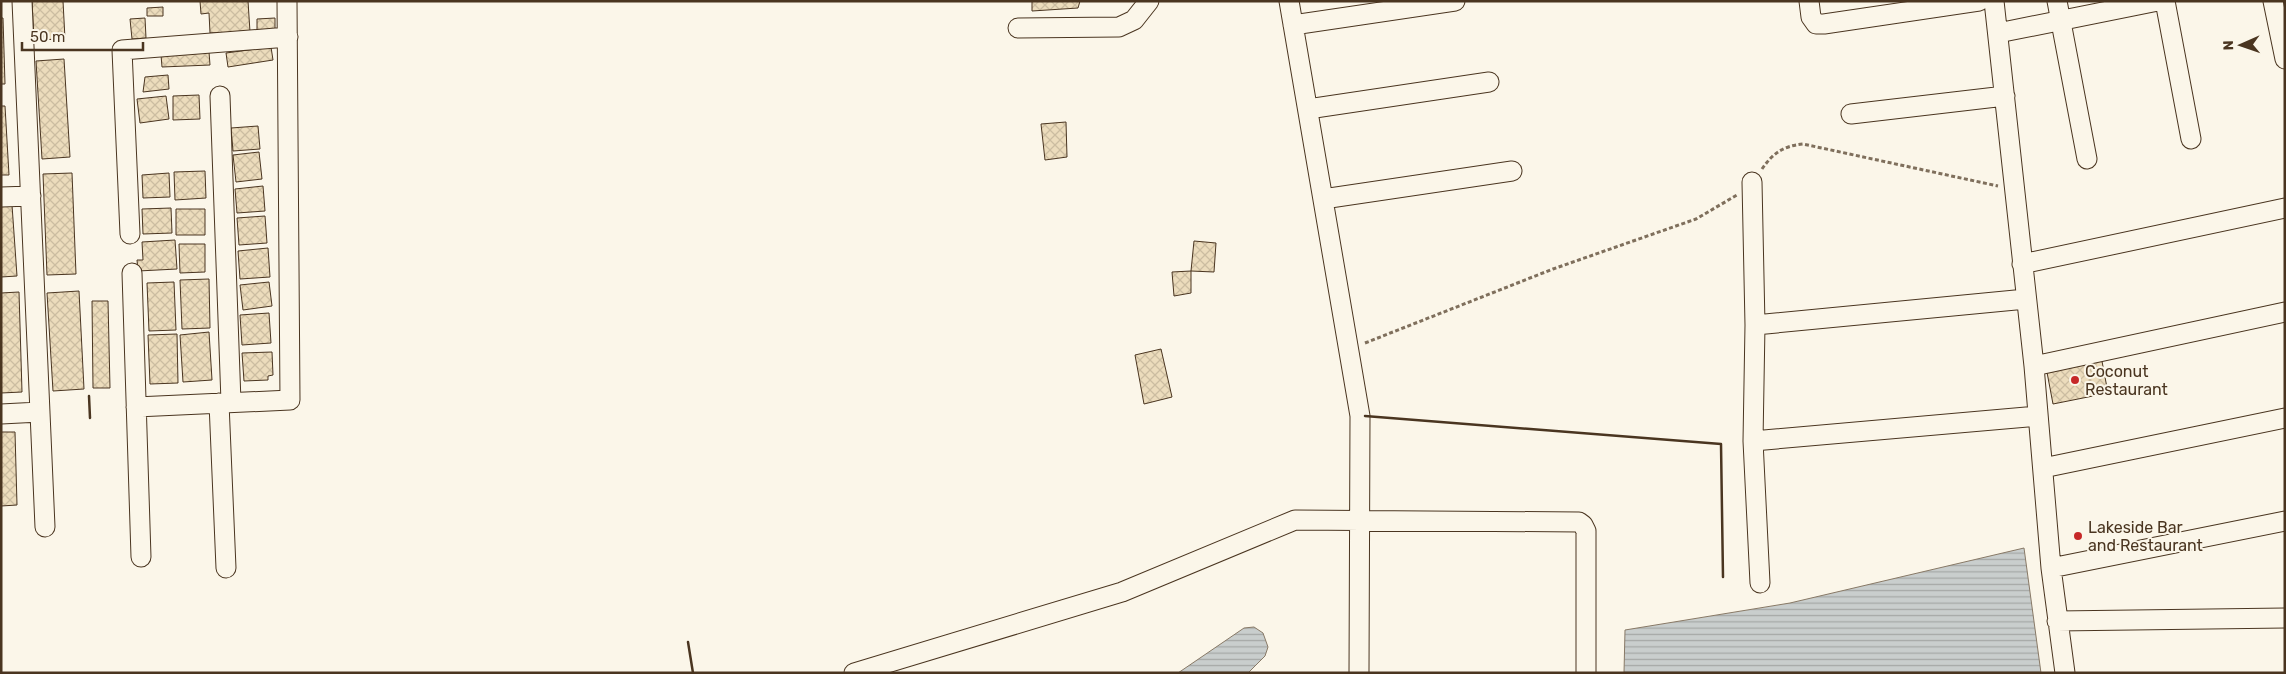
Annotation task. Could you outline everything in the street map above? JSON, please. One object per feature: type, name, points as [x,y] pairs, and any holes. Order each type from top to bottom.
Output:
[{"type":"street","points":[[22,1],[45,527]]},
{"type":"street","points":[[136,407],[290,400],[287,1]]},
{"type":"street","points":[[1018,28],[1119,27],[1134,20],[1149,1]]},
{"type":"street","points":[[1289,1],[1360,416],[1359,673]]},
{"type":"street","points":[[1293,25],[1455,1]]},
{"type":"street","points":[[1809,1],[1811,17],[1816,24],[1979,1]]},
{"type":"street","points":[[1994,1],[2034,366],[2051,568],[2065,673]]},
{"type":"street","points":[[2057,1],[2087,159]]},
{"type":"street","points":[[1998,33],[2158,1]]},
{"type":"street","points":[[2164,1],[2192,139]]},
{"type":"street","points":[[2273,1],[2285,59]]},
{"type":"street","points":[[130,234],[122,50],[288,38]]},
{"type":"street","points":[[1308,109],[1489,82]]},
{"type":"street","points":[[220,96],[226,568]]},
{"type":"street","points":[[1851,114],[2005,96]]},
{"type":"street","points":[[1323,199],[1512,171]]},
{"type":"street","points":[[1752,182],[1755,325],[1753,441],[1760,583]]},
{"type":"street","points":[[1,197],[31,196]]},
{"type":"street","points":[[2022,264],[2285,208]]},
{"type":"street","points":[[132,273],[140,557]]},
{"type":"street","points":[[1755,325],[2026,300]]},
{"type":"street","points":[[2034,366],[2285,312]]},
{"type":"street","points":[[1,414],[40,412]]},
{"type":"street","points":[[1753,441],[2038,416]]},
{"type":"street","points":[[2042,468],[2285,418]]},
{"type":"street","points":[[854,673],[1122,592],[1295,520],[1579,522],[1586,531],[1586,673]]},
{"type":"street","points":[[2051,568],[2285,521]]},
{"type":"street","points":[[2057,621],[2285,618]]},
{"type":"path","points":[[1349,349],[1553,269],[1696,219],[1742,192],[1773,154],[1788,145],[1803,144],[2016,190]]},
{"type":"shaded area","points":[[2024,548],[2041,673],[1624,673],[1625,630],[1790,603]]},
{"type":"shaded area","points":[[1254,627],[1263,633],[1268,647],[1265,656],[1248,673],[1178,673],[1244,628]]},
{"type":"building","points":[[32,1],[63,1],[65,39],[34,40]]},
{"type":"building","points":[[200,1],[248,1],[250,32],[210,33],[209,13],[201,14]]},
{"type":"building","points":[[1032,1],[1080,1],[1078,8],[1032,11]]},
{"type":"building","points":[[163,7],[163,16],[147,16],[147,8]]},
{"type":"building","points":[[1,18],[3,18],[5,84],[1,84]]},
{"type":"building","points":[[145,18],[146,38],[132,39],[130,19]]},
{"type":"building","points":[[275,18],[275,33],[257,33],[257,19]]},
{"type":"building","points":[[271,47],[273,60],[228,67],[226,53]]},
{"type":"building","points":[[209,52],[210,65],[162,67],[161,55]]},
{"type":"building","points":[[64,59],[70,157],[42,159],[36,61]]},
{"type":"building","points":[[168,75],[169,89],[143,92],[145,77]]},
{"type":"building","points":[[199,95],[200,119],[173,120],[173,96]]},
{"type":"building","points":[[166,96],[169,119],[140,123],[137,99]]},
{"type":"building","points":[[1,106],[5,106],[9,175],[1,175]]},
{"type":"building","points":[[1066,122],[1067,157],[1045,160],[1041,124]]},
{"type":"building","points":[[258,126],[260,149],[233,151],[231,128]]},
{"type":"building","points":[[259,152],[262,179],[236,182],[233,155]]},
{"type":"building","points":[[205,171],[206,198],[175,200],[174,172]]},
{"type":"building","points":[[72,173],[76,274],[47,275],[43,174]]},
{"type":"building","points":[[169,173],[170,197],[143,198],[142,175]]},
{"type":"building","points":[[263,186],[265,211],[237,213],[235,189]]},
{"type":"building","points":[[12,205],[17,276],[1,277],[1,206]]},
{"type":"building","points":[[171,208],[172,233],[143,234],[142,209]]},
{"type":"building","points":[[176,209],[205,209],[205,235],[176,235]]},
{"type":"building","points":[[265,216],[267,243],[239,245],[237,218]]},
{"type":"building","points":[[175,240],[177,269],[138,271],[137,260],[143,260],[142,242]]},
{"type":"building","points":[[1194,241],[1216,243],[1214,272],[1191,271]]},
{"type":"building","points":[[179,244],[205,244],[205,272],[180,273]]},
{"type":"building","points":[[268,248],[270,277],[240,279],[238,251]]},
{"type":"building","points":[[1191,271],[1191,293],[1174,296],[1172,272]]},
{"type":"building","points":[[209,279],[210,328],[182,329],[180,280]]},
{"type":"building","points":[[174,282],[176,330],[149,331],[147,283]]},
{"type":"building","points":[[269,282],[272,306],[243,310],[240,285]]},
{"type":"building","points":[[79,291],[84,389],[53,391],[47,293]]},
{"type":"building","points":[[19,292],[22,392],[1,393],[1,293]]},
{"type":"building","points":[[92,301],[108,301],[110,388],[93,388]]},
{"type":"building","points":[[269,313],[271,343],[242,345],[240,315]]},
{"type":"building","points":[[209,332],[212,380],[183,382],[180,335]]},
{"type":"building","points":[[177,334],[178,383],[150,384],[148,335]]},
{"type":"building","points":[[1161,349],[1172,397],[1144,404],[1135,355]]},
{"type":"building","points":[[272,352],[273,375],[268,376],[268,380],[244,381],[242,353]]},
{"type":"building","points":[[2101,356],[2108,393],[2053,404],[2046,367]]},
{"type":"building","points":[[1,432],[15,432],[17,505],[1,506]]},
{"type":"wall","points":[[89,396],[90,418]]},
{"type":"wall","points":[[1365,416],[1721,444],[1723,577]]},
{"type":"wall","points":[[688,642],[693,673]]},
{"type":"place","name":"Coconut Restaurant","points":[[2075,380]]},
{"type":"place","name":"Lakeside Bar and Restaurant","points":[[2078,536]]}]
